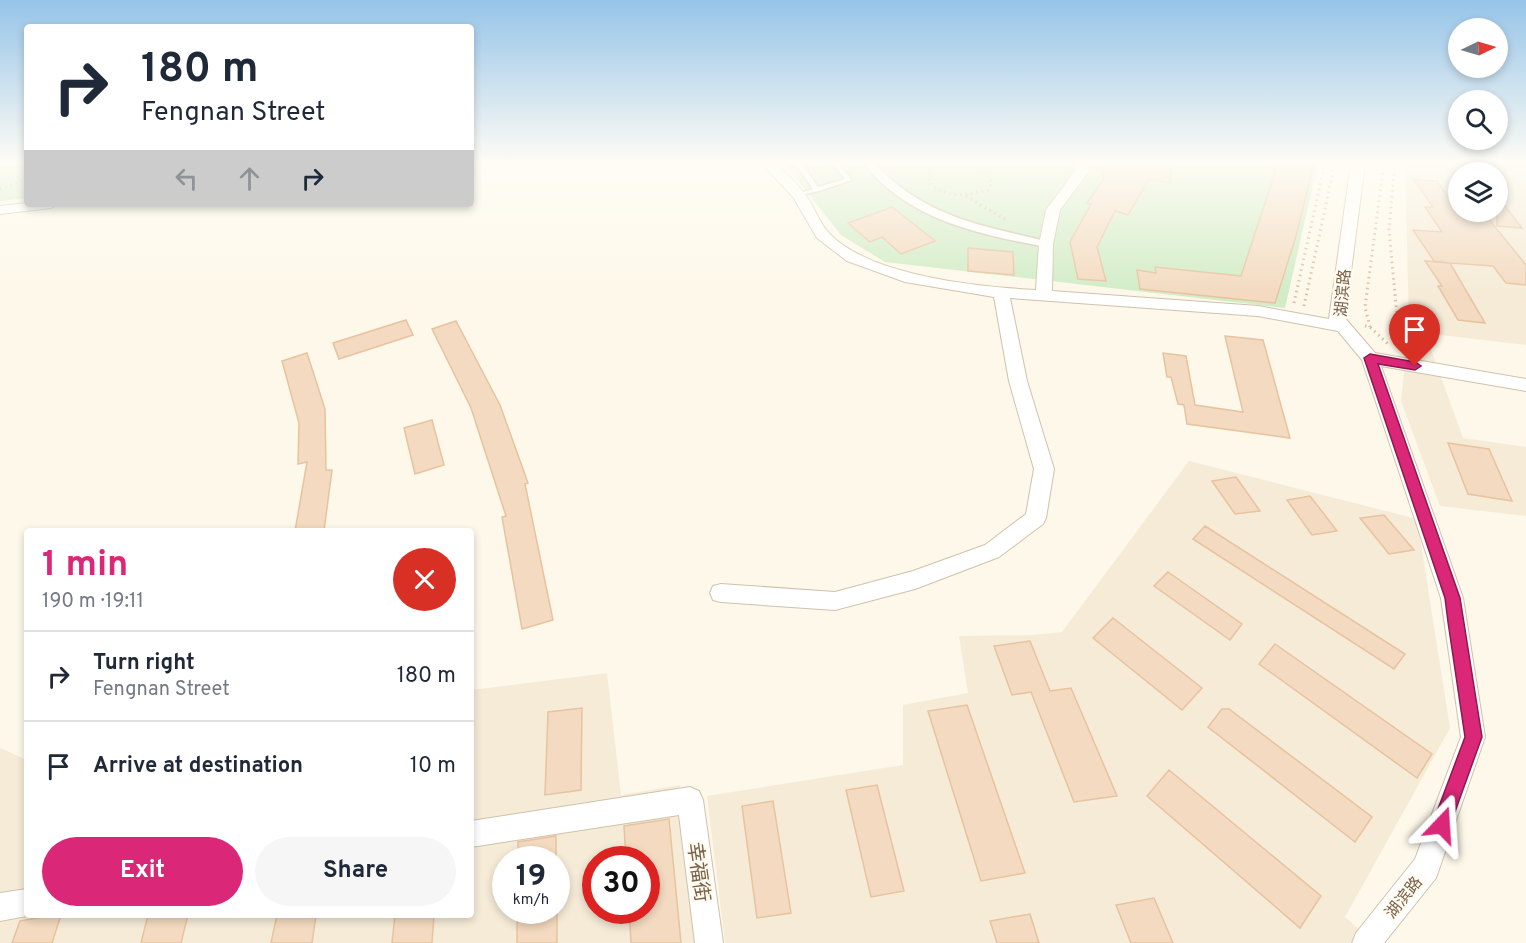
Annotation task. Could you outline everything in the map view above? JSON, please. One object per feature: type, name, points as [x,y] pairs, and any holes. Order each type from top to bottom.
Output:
[{"type":"street","points":[[0,210],[25,207]]},
{"type":"street","points":[[806,207],[822,235],[852,258],[905,277],[1000,293],[1258,312],[1341,326]]},
{"type":"street","points":[[919,207],[940,218],[990,233],[1046,244]]},
{"type":"street","points":[[1044,295],[1046,244],[1055,207]]},
{"type":"street","name":"湖滨路","points":[[1352,207],[1337,319],[1370,358],[1452,598],[1473,737],[1426,868],[1366,943]]},
{"type":"street","points":[[721,594],[835,601],[915,580],[992,551],[1036,518],[1044,469],[1018,381],[1000,293]]},
{"type":"street","points":[[1370,358],[1526,385]]},
{"type":"street","name":"幸福街","points":[[474,834],[690,800],[709,943]]},
{"type":"street","points":[[0,907],[24,903]]},
{"type":"path","points":[[1304,311],[1326,207]]},
{"type":"path","points":[[1370,327],[1365,307],[1378,207]]},
{"type":"path","points":[[1391,207],[1389,230],[1400,357]]},
{"type":"shaded area","points":[[1406,207],[1448,207],[1448,222],[1508,222],[1508,207],[1526,207],[1526,345],[1425,333],[1463,438],[1526,447],[1526,516],[1440,506],[1401,401],[1409,327]]},
{"type":"shaded area","points":[[1189,461],[1417,519],[1450,728],[1345,917],[1374,943],[725,943],[707,796],[903,765],[903,705],[968,693],[959,636],[1033,635],[1062,632]]},
{"type":"shaded area","points":[[607,673],[621,795],[680,785],[697,943],[0,943],[0,748],[24,759],[24,918],[474,918],[474,690]]},
{"type":"green space","points":[[819,207],[1308,207],[1285,308],[885,262],[841,235]]},
{"type":"building","points":[[892,207],[935,241],[901,254],[882,237],[870,242],[848,223]]},
{"type":"building","points":[[1089,207],[1133,207],[1128,215],[1115,211],[1097,247],[1106,281],[1078,279],[1070,242]]},
{"type":"building","points":[[1264,207],[1303,207],[1275,303],[1140,289],[1137,270],[1156,273],[1155,267],[1241,276]]},
{"type":"building","points":[[1425,207],[1448,207],[1448,222],[1491,222],[1526,265],[1526,285],[1506,283],[1493,266],[1450,263],[1485,323],[1458,320],[1438,286],[1442,286],[1425,261],[1449,263],[1434,261],[1413,230],[1442,232]]},
{"type":"building","points":[[1508,210],[1522,228],[1497,226],[1497,222],[1508,222]]},
{"type":"building","points":[[968,248],[1013,252],[1014,275],[968,271]]},
{"type":"building","points":[[406,320],[413,335],[339,359],[333,343]]},
{"type":"building","points":[[456,321],[500,405],[528,483],[525,484],[553,620],[522,629],[502,517],[506,516],[471,408],[432,329]]},
{"type":"building","points":[[1225,336],[1263,340],[1290,438],[1187,424],[1184,405],[1178,404],[1171,377],[1167,377],[1163,353],[1186,356],[1195,405],[1243,412]]},
{"type":"building","points":[[307,353],[325,409],[326,470],[332,470],[324,528],[296,528],[307,462],[298,464],[299,423],[282,361]]},
{"type":"building","points":[[432,420],[444,465],[415,474],[404,428]]},
{"type":"building","points":[[1448,443],[1489,449],[1512,501],[1468,494]]},
{"type":"building","points":[[1236,477],[1260,511],[1235,514],[1212,481]]},
{"type":"building","points":[[1310,496],[1337,531],[1312,535],[1287,500]]},
{"type":"building","points":[[1384,515],[1414,550],[1389,554],[1360,518]]},
{"type":"building","points":[[1205,526],[1405,654],[1394,669],[1193,539]]},
{"type":"building","points":[[1168,572],[1242,624],[1230,640],[1154,586]]},
{"type":"building","points":[[1113,618],[1202,688],[1182,710],[1093,638]]},
{"type":"building","points":[[1030,641],[1050,691],[1071,688],[1117,796],[1074,802],[1031,692],[1012,695],[994,646]]},
{"type":"building","points":[[1275,644],[1432,754],[1417,778],[1259,664]]},
{"type":"building","points":[[967,705],[1025,873],[981,881],[928,711]]},
{"type":"building","points":[[582,708],[581,790],[545,795],[548,712]]},
{"type":"building","points":[[1222,709],[1229,709],[1372,817],[1355,842],[1208,727]]},
{"type":"building","points":[[1169,770],[1321,896],[1300,928],[1147,796]]},
{"type":"building","points":[[877,785],[904,891],[871,897],[846,790]]},
{"type":"building","points":[[773,801],[791,913],[757,918],[742,806]]},
{"type":"building","points":[[669,819],[681,943],[631,943],[630,924],[660,924],[660,846],[625,846],[624,826]]},
{"type":"building","points":[[556,836],[556,846],[518,846],[518,842]]},
{"type":"building","points":[[1154,898],[1173,943],[1131,943],[1116,905]]},
{"type":"building","points":[[1030,914],[1039,943],[997,943],[990,921]]},
{"type":"building","points":[[60,918],[52,943],[12,943],[20,921]]},
{"type":"building","points":[[147,918],[187,918],[181,943],[141,943]]},
{"type":"building","points":[[276,918],[316,918],[312,943],[271,943]]},
{"type":"building","points":[[395,918],[434,918],[432,943],[392,943]]},
{"type":"building","points":[[517,924],[557,924],[557,943],[517,943]]},
{"type":"route","points":[[1415,366],[1370,358],[1452,598],[1456,622],[1473,737],[1442,825]]}]
